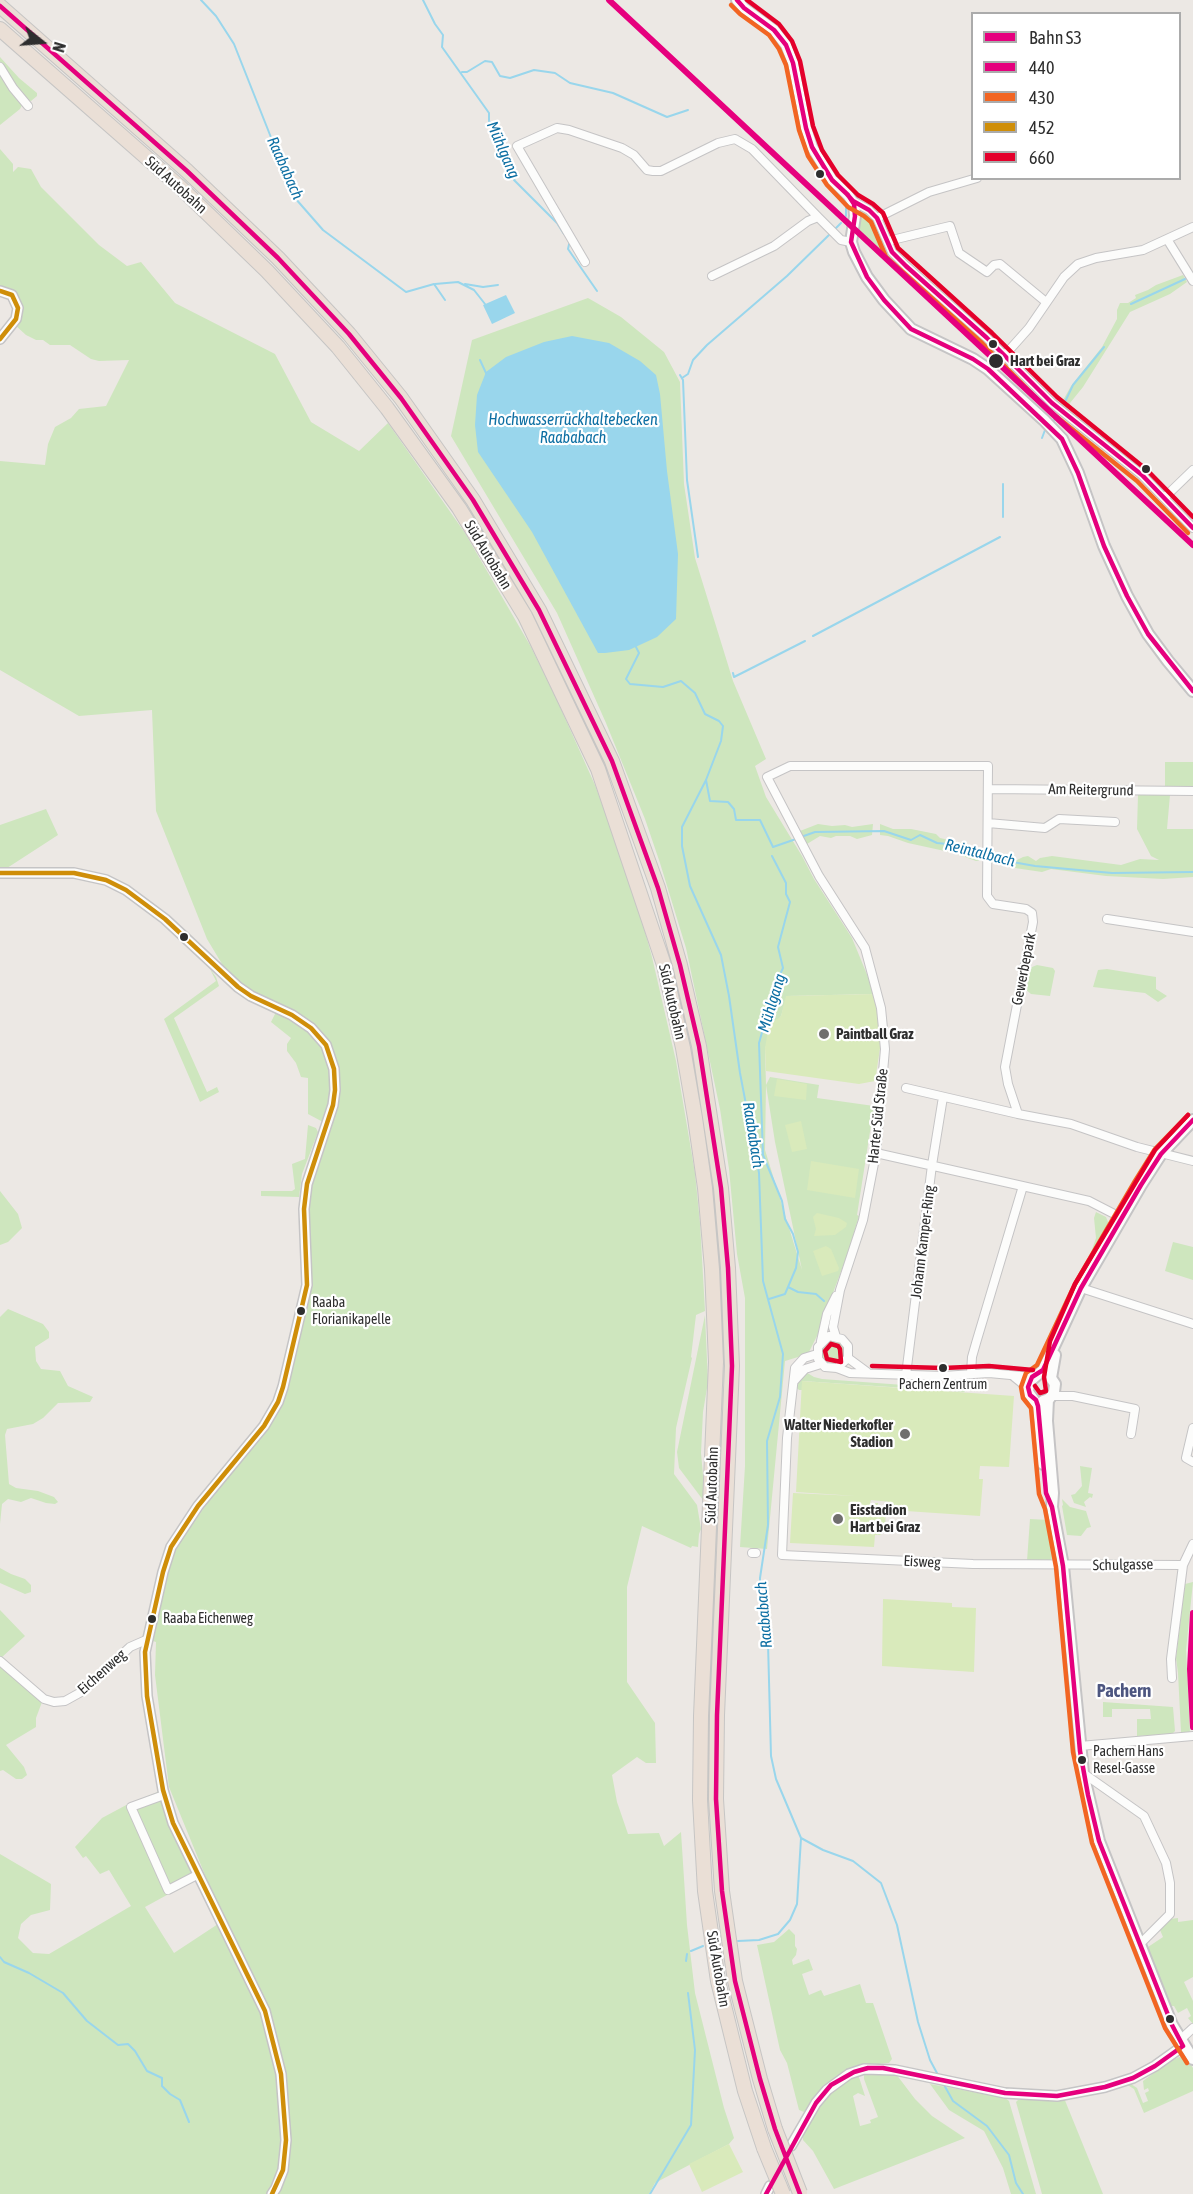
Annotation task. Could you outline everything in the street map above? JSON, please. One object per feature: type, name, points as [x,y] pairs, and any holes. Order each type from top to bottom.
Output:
[{"type":"highway","name":"Süd Autobahn","points":[[0,6],[187,171],[278,258],[349,334],[401,398],[473,500],[539,610],[612,761],[658,888],[680,965],[699,1046],[722,1188],[732,1366],[717,1715],[716,1799],[722,1891],[735,1980],[759,2079],[800,2194]]},
{"type":"highway","name":"Süd Autobahn","points":[[0,29],[180,187],[267,271],[338,347],[394,417],[459,508],[525,616],[598,769],[664,965],[683,1048],[699,1142],[712,1269],[716,1362],[701,1716],[700,1800],[705,1891],[718,1981],[745,2091],[764,2148],[783,2194]]},
{"type":"main road","points":[[737,0],[781,37],[790,53],[806,128],[815,153],[832,180],[853,201],[855,216],[851,242],[867,277],[901,320],[921,336],[967,356],[988,369],[1062,439],[1078,473],[1104,546],[1127,596],[1148,634],[1193,691]]},
{"type":"main road","points":[[1052,1507],[1053,1493],[1044,1385],[1057,1343],[1081,1288],[1161,1154],[1193,1120]]},
{"type":"main road","points":[[1044,1385],[1030,1395],[1035,1400],[1041,1421],[1041,1450],[1047,1493],[1052,1507],[1063,1566],[1083,1773],[1099,1841],[1172,2025],[1193,2060]]},
{"type":"street","points":[[0,67],[28,106]]},
{"type":"street","points":[[585,262],[517,146],[557,128],[622,148],[634,155],[647,170],[653,171],[661,171],[726,140],[739,141],[766,162],[841,240],[851,242]]},
{"type":"street","points":[[877,218],[929,192],[971,180]]},
{"type":"street","points":[[853,201],[869,210],[877,218],[892,252],[906,266],[945,299],[1052,404],[1142,475],[1193,528]]},
{"type":"street","points":[[712,276],[774,246],[808,221],[819,217]]},
{"type":"street","points":[[888,241],[950,226],[959,253],[987,272],[994,264],[1000,264],[1046,302]]},
{"type":"street","points":[[1004,356],[1029,328],[1064,277],[1078,264],[1096,258],[1143,250],[1193,227]]},
{"type":"street","points":[[1167,239],[1193,281]]},
{"type":"street","points":[[0,291],[12,295],[18,308],[16,319],[0,339]]},
{"type":"street","points":[[1164,498],[1193,471]]},
{"type":"street","name":"Gewerbepark","points":[[790,766],[988,766],[986,863],[988,901],[993,904],[1026,909],[1032,913],[1034,922],[1005,1066],[1008,1084],[1018,1114]]},
{"type":"street","name":"Harter Süd Straße","points":[[790,766],[767,777],[793,829],[865,948],[881,1008],[885,1049],[876,1153],[863,1220],[840,1290],[833,1327],[836,1336]]},
{"type":"street","name":"Am Reitergrund","points":[[989,789],[1193,791]]},
{"type":"street","points":[[988,823],[1045,828],[1059,819],[1115,822]]},
{"type":"street","points":[[0,873],[74,873],[106,880],[126,890],[165,919],[238,987],[251,996],[292,1015],[311,1028],[326,1046],[334,1069],[333,1105],[307,1184],[304,1209],[307,1285],[280,1394],[264,1426],[198,1506],[171,1547],[146,1640],[144,1667],[164,1795],[173,1823],[265,2011],[281,2074],[286,2140],[283,2170],[272,2194]]},
{"type":"street","points":[[1107,919],[1193,932]]},
{"type":"street","points":[[906,1088],[1071,1124],[1161,1154],[1193,1161]]},
{"type":"street","points":[[876,1153],[932,1166],[943,1097]]},
{"type":"street","name":"Johann Kamper-Ring","points":[[906,1375],[932,1166],[1089,1202],[1122,1218]]},
{"type":"street","points":[[972,1373],[972,1357],[1023,1186]]},
{"type":"street","points":[[1081,1288],[1193,1324]]},
{"type":"street","name":"Harter Süd Straße","points":[[817,1354],[827,1314],[840,1290]]},
{"type":"street","points":[[821,1342],[829,1336],[842,1339],[848,1346],[849,1358],[867,1372]]},
{"type":"street","points":[[793,1382],[795,1368],[804,1358],[817,1354],[821,1364]]},
{"type":"street","points":[[837,1368],[849,1358]]},
{"type":"street","points":[[793,1382],[805,1369],[821,1364],[850,1373],[943,1376],[989,1372],[1013,1376],[1072,1396],[1136,1409],[1131,1434]]},
{"type":"street","name":"Eisweg","points":[[793,1382],[787,1438],[782,1554],[1063,1566]]},
{"type":"street","points":[[1193,1428],[1186,1458],[1193,1462]]},
{"type":"street","points":[[1172,1678],[1171,1659],[1183,1565],[1193,1544]]},
{"type":"street","name":"Schulgasse","points":[[1063,1566],[1183,1565]]},
{"type":"street","name":"Eichenweg","points":[[0,1661],[44,1699],[54,1702],[65,1701],[83,1691],[130,1647],[146,1640]]},
{"type":"street","points":[[1080,1746],[1193,1737]]},
{"type":"street","points":[[1083,1773],[1141,1813],[1166,1863],[1170,1883],[1170,1914],[1140,1944]]},
{"type":"street","points":[[164,1795],[131,1807],[168,1890],[197,1875]]},
{"type":"street","points":[[791,2146],[822,2095],[831,2085],[849,2074],[864,2069],[876,2068],[1024,2095],[1057,2096],[1105,2087],[1133,2078],[1155,2066],[1182,2043],[1193,2028]]},
{"type":"green space","points":[[0,57],[19,78],[37,93],[31,101],[27,100],[0,64]]},
{"type":"green space","points":[[0,70],[22,105],[0,125]]},
{"type":"green space","points":[[0,149],[13,164],[13,172],[18,167],[31,169],[41,187],[99,245],[127,266],[141,262],[175,303],[275,354],[311,422],[359,451],[388,423],[465,533],[531,647],[595,785],[641,917],[676,1061],[695,1173],[700,1223],[705,1311],[696,1315],[692,1358],[676,1428],[674,1474],[697,1505],[701,1529],[698,1547],[692,1546],[691,1548],[642,1526],[627,1587],[627,1682],[655,1723],[656,1763],[646,1763],[637,1757],[612,1775],[617,1802],[628,1834],[659,1833],[664,1846],[681,1832],[687,1925],[695,1993],[724,2108],[734,2138],[729,2144],[655,2183],[649,2194],[276,2194],[289,2140],[269,2010],[223,1919],[169,1787],[155,1675],[156,1642],[150,1640],[164,1572],[176,1547],[238,1460],[263,1430],[295,1353],[306,1313],[309,1286],[305,1208],[338,1069],[330,1045],[316,1027],[300,1015],[245,989],[228,974],[207,939],[156,811],[152,710],[79,716],[0,670],[0,461],[45,465],[48,444],[55,427],[71,418],[79,409],[106,406],[129,360],[91,359],[70,345],[50,345],[43,340],[36,340],[15,325],[21,311],[0,289]]},
{"type":"green space","points":[[863,211],[875,220],[899,266],[857,229],[859,214]]},
{"type":"green space","points":[[1183,275],[1187,282],[1170,294],[1130,312],[1083,387],[1066,408],[1061,404],[1071,386],[1102,347],[1117,319],[1120,303],[1128,303],[1136,298],[1135,295]]},
{"type":"green space","points":[[588,298],[621,317],[664,352],[680,382],[684,484],[695,558],[733,681],[766,759],[755,766],[766,797],[852,938],[875,994],[787,996],[781,1016],[765,1048],[766,1085],[770,1077],[819,1085],[817,1098],[874,1106],[857,1215],[859,1216],[849,1250],[808,1354],[785,1361],[767,1549],[740,1547],[745,1466],[745,1298],[737,1254],[729,1169],[720,1109],[686,948],[645,819],[606,723],[557,613],[451,436],[472,340]],"holes":[[[766,1085],[775,1142],[802,1270],[765,1150]]]},
{"type":"green space","points":[[1165,762],[1193,762],[1193,788],[1165,789]]},
{"type":"green space","points":[[1138,795],[1170,795],[1167,829],[1193,829],[1193,877],[1163,879],[1106,876],[1051,869],[1042,872],[990,863],[990,850],[1007,859],[1017,860],[1028,856],[1036,861],[1052,856],[1121,865],[1140,859],[1159,860],[1151,856],[1137,829]]},
{"type":"green space","points":[[46,809],[58,835],[4,870],[0,870],[0,825]]},
{"type":"green space","points":[[818,824],[852,827],[873,824],[872,835],[857,839],[850,836],[831,838],[820,836],[807,844],[800,831]]},
{"type":"green space","points":[[880,824],[893,829],[911,829],[936,834],[940,838],[962,843],[981,850],[981,860],[976,861],[954,853],[880,835]]},
{"type":"green space","points":[[1037,965],[1053,968],[1055,971],[1050,996],[1031,994],[1024,988],[1027,969]]},
{"type":"green space","points":[[210,969],[219,986],[174,1018],[207,1092],[217,1087],[219,1092],[200,1102],[164,1019],[216,981]]},
{"type":"green space","points":[[1107,969],[1156,977],[1156,989],[1167,996],[1158,1002],[1145,993],[1093,987],[1098,970]]},
{"type":"green space","name":"Paintball Graz","points":[[875,994],[881,1042],[875,1081],[859,1084],[766,1071],[765,1048],[769,1025],[781,1016],[786,996]]},
{"type":"green space","points":[[277,1010],[297,1019],[321,1043],[330,1064],[332,1089],[323,1122],[308,1114],[308,1078],[301,1077],[296,1063],[287,1051],[287,1044],[291,1038],[271,1022]]},
{"type":"green space","points":[[777,1079],[807,1084],[806,1100],[774,1096]]},
{"type":"green space","points":[[801,1121],[807,1149],[792,1152],[785,1125]]},
{"type":"green space","points":[[308,1125],[316,1128],[318,1132],[302,1174],[299,1197],[261,1196],[261,1191],[292,1191],[295,1189],[292,1164],[305,1159]]},
{"type":"green space","points":[[811,1161],[859,1169],[855,1198],[807,1190]]},
{"type":"green space","points":[[0,1191],[18,1214],[22,1228],[8,1242],[0,1245]]},
{"type":"green space","points":[[1096,1212],[1106,1217],[1108,1222],[1107,1229],[1089,1265],[1087,1264],[1096,1238],[1094,1218]]},
{"type":"green space","points":[[817,1213],[839,1218],[847,1223],[846,1227],[835,1235],[814,1236],[816,1229],[813,1217]]},
{"type":"green space","points":[[1173,1242],[1193,1247],[1193,1280],[1165,1271]]},
{"type":"green space","points":[[826,1246],[831,1249],[839,1268],[838,1271],[822,1276],[813,1251]]},
{"type":"green space","points":[[8,1309],[43,1324],[49,1332],[49,1338],[35,1347],[36,1361],[41,1369],[60,1371],[68,1386],[93,1397],[90,1402],[58,1403],[43,1418],[33,1424],[7,1429],[5,1435],[9,1484],[16,1488],[38,1491],[54,1497],[58,1502],[46,1503],[31,1498],[21,1502],[8,1499],[2,1504],[0,1524],[0,1317]]},
{"type":"green space","points":[[705,1315],[708,1382],[703,1412],[701,1453],[703,1500],[679,1468],[677,1452]]},
{"type":"green space","points":[[828,1340],[838,1340],[845,1347],[845,1357],[838,1364],[828,1364],[821,1357],[821,1347]]},
{"type":"green space","points":[[804,1371],[822,1379],[931,1387],[965,1385],[965,1392],[802,1381],[802,1390],[799,1390],[797,1382]]},
{"type":"green space","name":"Walter Niederkofler Stadion","points":[[802,1381],[1014,1396],[1009,1467],[980,1466],[979,1479],[983,1479],[980,1516],[891,1510],[891,1502],[871,1500],[870,1503],[878,1503],[878,1510],[886,1511],[885,1527],[882,1527],[881,1535],[875,1535],[874,1547],[790,1543],[793,1493],[856,1496],[796,1492]]},
{"type":"green space","points":[[1080,1466],[1092,1468],[1088,1493],[1093,1494],[1092,1498],[1084,1502],[1086,1507],[1074,1503],[1071,1495],[1082,1486]]},
{"type":"green space","points":[[1062,1499],[1070,1507],[1086,1511],[1091,1527],[1087,1528],[1081,1536],[1067,1535]]},
{"type":"green space","points":[[1030,1519],[1049,1520],[1056,1556],[1050,1560],[1027,1561]]},
{"type":"green space","points":[[0,1568],[25,1579],[31,1585],[31,1592],[25,1594],[0,1583]]},
{"type":"green space","points":[[1193,1582],[1186,1650],[1190,1733],[1181,1732],[1176,1658],[1185,1584]]},
{"type":"green space","points":[[883,1599],[952,1603],[952,1607],[976,1608],[974,1672],[882,1666]]},
{"type":"green space","points":[[0,1610],[25,1636],[1,1658],[0,1657]]},
{"type":"green space","points":[[0,1664],[42,1702],[36,1718],[36,1727],[6,1745],[24,1767],[27,1775],[22,1779],[16,1779],[3,1770],[0,1771]]},
{"type":"green space","points":[[1103,1702],[1173,1707],[1175,1731],[1172,1734],[1137,1736],[1137,1719],[1151,1719],[1150,1709],[1112,1709],[1112,1717],[1103,1717]]},
{"type":"green space","points":[[163,1790],[198,1878],[145,1907],[174,1953],[218,1924],[262,2012],[278,2075],[282,2140],[280,2170],[267,2194],[0,2194],[0,1854],[51,1884],[50,1910],[31,1915],[21,1924],[18,1938],[33,1953],[49,1954],[131,1906],[109,1870],[100,1874],[86,1856],[83,1858],[75,1847],[102,1818],[130,1803]]},
{"type":"green space","points":[[1178,1918],[1178,1922],[1193,1920],[1193,1977],[1184,1982],[1193,2001],[1193,2024],[1188,2018],[1191,2016],[1187,2008],[1178,2013],[1174,2006],[1169,2004],[1148,1947],[1163,1937],[1160,1930],[1170,1919]]},
{"type":"green space","points":[[789,1929],[795,1935],[797,1949],[792,1960],[793,1965],[809,1959],[813,1970],[802,1974],[809,1995],[821,1990],[824,1996],[860,1984],[866,2003],[873,2003],[892,2059],[889,2063],[868,2065],[838,2076],[824,2087],[804,2112],[799,2110],[787,2063],[780,2050],[757,1945],[774,1942]]},
{"type":"green space","points":[[1182,2056],[1193,2068],[1193,2091],[1144,2113],[1134,2089],[1126,2084],[1137,2088],[1143,2103],[1148,2101],[1145,2093],[1149,2091],[1148,2088],[1144,2090],[1143,2081],[1170,2061]]},
{"type":"green space","points":[[864,2073],[896,2074],[915,2099],[932,2116],[965,2138],[834,2189],[813,2151],[803,2140],[803,2135],[817,2108],[835,2089],[858,2074],[865,2096],[858,2093],[853,2096],[860,2126],[871,2123],[870,2120],[878,2117],[864,2079]]},
{"type":"green space","points":[[930,2084],[1005,2098],[1009,2101],[1036,2194],[1011,2194],[1003,2168],[984,2131],[949,2110]]},
{"type":"green space","points":[[1064,2098],[1103,2194],[1042,2194],[1016,2102],[1018,2100]]},
{"type":"green space","points":[[729,2144],[743,2172],[702,2192],[689,2164]]},
{"type":"water","points":[[506,295],[515,313],[492,324],[483,305]]},
{"type":"water","name":"Hochwasserrückhaltebecken Raababach","points":[[572,336],[609,343],[640,361],[656,375],[660,394],[678,554],[676,619],[657,637],[629,650],[598,653],[532,532],[478,452],[475,425],[477,395],[486,372],[506,357],[544,342]]},
{"type":"waterway","name":"Raababach","points":[[201,0],[216,16],[234,44],[295,198],[323,230],[406,292],[434,284],[445,300]]},
{"type":"waterway","name":"Mühlgang","points":[[423,0],[443,35],[442,47],[489,113],[489,121],[496,128],[507,160],[516,176],[514,180],[557,223],[564,234]]},
{"type":"waterway","points":[[462,72],[467,72],[485,61],[492,62],[500,76],[510,78],[534,70],[555,73],[570,83],[613,93],[667,117],[688,110]]},
{"type":"waterway","points":[[846,202],[846,216]]},
{"type":"waterway","points":[[835,229],[841,223]]},
{"type":"waterway","points":[[682,378],[688,374],[693,360],[707,345],[787,276],[831,233]]},
{"type":"waterway","name":"Mühlgang","points":[[570,240],[568,249],[597,291]]},
{"type":"waterway","points":[[1131,304],[1185,279]]},
{"type":"waterway","points":[[435,284],[458,282],[474,290],[485,304]]},
{"type":"waterway","points":[[465,284],[483,287],[498,285]]},
{"type":"waterway","points":[[1064,404],[1073,385],[1104,347]]},
{"type":"waterway","name":"Raababach","points":[[480,360],[486,373]]},
{"type":"waterway","points":[[680,375],[683,380],[687,480],[698,557]]},
{"type":"waterway","points":[[1042,438],[1045,430]]},
{"type":"waterway","points":[[1003,484],[1003,517]]},
{"type":"waterway","points":[[813,636],[1000,537]]},
{"type":"waterway","points":[[733,673],[734,677],[805,641]]},
{"type":"waterway","name":"Raababach","points":[[635,645],[639,653],[626,679],[630,684],[663,687],[681,681],[695,693],[705,714],[719,721],[723,726],[721,741],[706,780],[682,827],[682,846],[690,886],[721,955],[759,1173],[763,1281],[783,1354],[780,1397],[767,1441],[768,1525],[760,1578],[760,1608],[768,1643],[771,1756],[776,1779],[801,1838],[823,1850],[853,1861],[881,1883],[897,1925],[918,2022],[930,2060],[938,2075]]},
{"type":"waterway","name":"Mühlgang","points":[[706,780],[710,801],[728,802],[734,809],[736,820],[760,820],[773,847],[796,839]]},
{"type":"waterway","name":"Reintalbach","points":[[801,837],[815,832],[884,831],[911,840],[920,835],[937,843],[958,845],[963,851],[984,856]]},
{"type":"waterway","name":"Mühlgang","points":[[763,1155],[759,1043],[776,983],[783,968],[778,947],[790,902],[786,894],[786,883],[772,856]]},
{"type":"waterway","name":"Reintalbach","points":[[990,858],[1035,866],[1112,873],[1193,872]]},
{"type":"waterway","points":[[754,1142],[763,1155],[782,1201],[785,1219],[793,1234],[798,1252],[796,1268],[788,1287]]},
{"type":"waterway","points":[[769,1299],[785,1294],[788,1287],[798,1292],[816,1294],[824,1301]]},
{"type":"waterway","points":[[738,1941],[759,1940],[778,1934],[790,1920],[797,1904],[801,1838]]},
{"type":"waterway","points":[[691,1951],[703,1946]]},
{"type":"waterway","points":[[686,1961],[687,1954]]},
{"type":"waterway","points":[[0,1957],[4,1962],[29,1973],[63,1993],[87,2021],[118,2045],[128,2044],[147,2071],[162,2078],[162,2086],[180,2100],[189,2122]]},
{"type":"waterway","points":[[650,2194],[691,2125],[695,2050],[688,1993]]},
{"type":"waterway","name":"Raababach","points":[[943,2083],[953,2101],[987,2126],[1009,2155],[1016,2183],[1023,2194]]},
{"type":"rail line","name":"S3","points":[[609,0],[1193,545]]},
{"type":"rail line","name":"S3","points":[[1193,1613],[1190,1669],[1193,1727]]},
{"type":"transit line","name":"440","points":[[737,0],[744,8],[774,30],[786,45],[793,63],[812,147],[832,180],[854,204],[855,216],[851,242],[867,277],[884,300],[911,329],[973,359],[988,369],[1062,439],[1078,473],[1104,546],[1127,596],[1148,634],[1193,691]]},
{"type":"transit line","name":"660","points":[[747,0],[779,24],[792,41],[800,61],[813,126],[822,150],[838,175],[858,195],[883,213],[898,248],[992,333],[1057,397],[1147,470],[1193,517]]},
{"type":"transit line","name":"430","points":[[731,5],[769,35],[779,49],[786,65],[799,130],[808,156],[827,185],[848,207],[871,222],[886,257],[982,343],[1047,409],[1137,481],[1188,533]]},
{"type":"transit line","name":"440","points":[[0,6],[187,171],[278,258],[349,334],[401,398],[473,500],[539,610],[612,761],[658,888],[680,965],[699,1046],[721,1188],[728,1268],[732,1366],[717,1715],[716,1799],[722,1891],[735,1981],[760,2079],[775,2129],[800,2194]]},
{"type":"transit line","name":"440","points":[[845,192],[853,201],[869,210],[877,218],[892,252],[906,266],[987,338],[1052,403],[1142,475],[1193,528]]},
{"type":"transit line","name":"452","points":[[0,291],[12,295],[18,308],[16,319],[0,339]]},
{"type":"transit line","name":"452","points":[[0,873],[74,873],[106,880],[126,890],[165,919],[238,987],[251,996],[292,1015],[311,1028],[326,1045],[334,1069],[333,1105],[307,1184],[304,1209],[307,1285],[283,1387],[278,1402],[264,1426],[198,1506],[171,1547],[145,1652],[147,1696],[163,1790],[173,1823],[265,2011],[281,2074],[286,2140],[283,2170],[272,2194]]},
{"type":"transit line","name":"430","points":[[1187,2063],[1165,2028],[1092,1843],[1073,1752],[1056,1567],[1045,1509],[1039,1494],[1031,1408],[1023,1398],[1021,1387],[1026,1373],[1037,1365],[1075,1284],[1135,1181],[1155,1149],[1188,1115]]},
{"type":"transit line","name":"660","points":[[1035,1386],[1040,1393],[1046,1391],[1044,1377],[1050,1341],[1075,1284],[1155,1150],[1188,1115]]},
{"type":"transit line","name":"440","points":[[1183,2046],[1172,2025],[1099,1841],[1088,1795],[1080,1751],[1063,1566],[1052,1507],[1046,1493],[1038,1406],[1036,1400],[1030,1395],[1028,1387],[1032,1377],[1043,1370],[1081,1288],[1141,1185],[1161,1154],[1193,1120]]},
{"type":"transit line","name":"660","points":[[831,1344],[840,1349],[841,1362],[827,1359],[825,1351],[831,1344]]},
{"type":"transit line","name":"660","points":[[872,1366],[943,1368],[989,1366],[1033,1370]]},
{"type":"transit line","name":"440","points":[[766,2194],[816,2103],[831,2085],[854,2072],[868,2068],[883,2068],[1005,2093],[1057,2096],[1105,2087],[1133,2078],[1183,2046]]},
{"type":"place","name":"Hart bei Graz","points":[[996,361]]},
{"type":"place","name":"Paintball Graz","points":[[824,1034]]},
{"type":"place","name":"Raaba Florianikapelle","points":[[301,1311]]},
{"type":"place","name":"Pachern Zentrum","points":[[943,1368]]},
{"type":"place","name":"Walter Niederkofler Stadion","points":[[905,1434]]},
{"type":"place","name":"Eisstadion Hart bei Graz","points":[[838,1519]]},
{"type":"place","name":"Raaba Eichenweg","points":[[152,1619]]},
{"type":"place","name":"Pachern Hans Resel-Gasse","points":[[1082,1760]]},
{"type":"district","name":"Pachern","points":[[1124,1691]]}]
